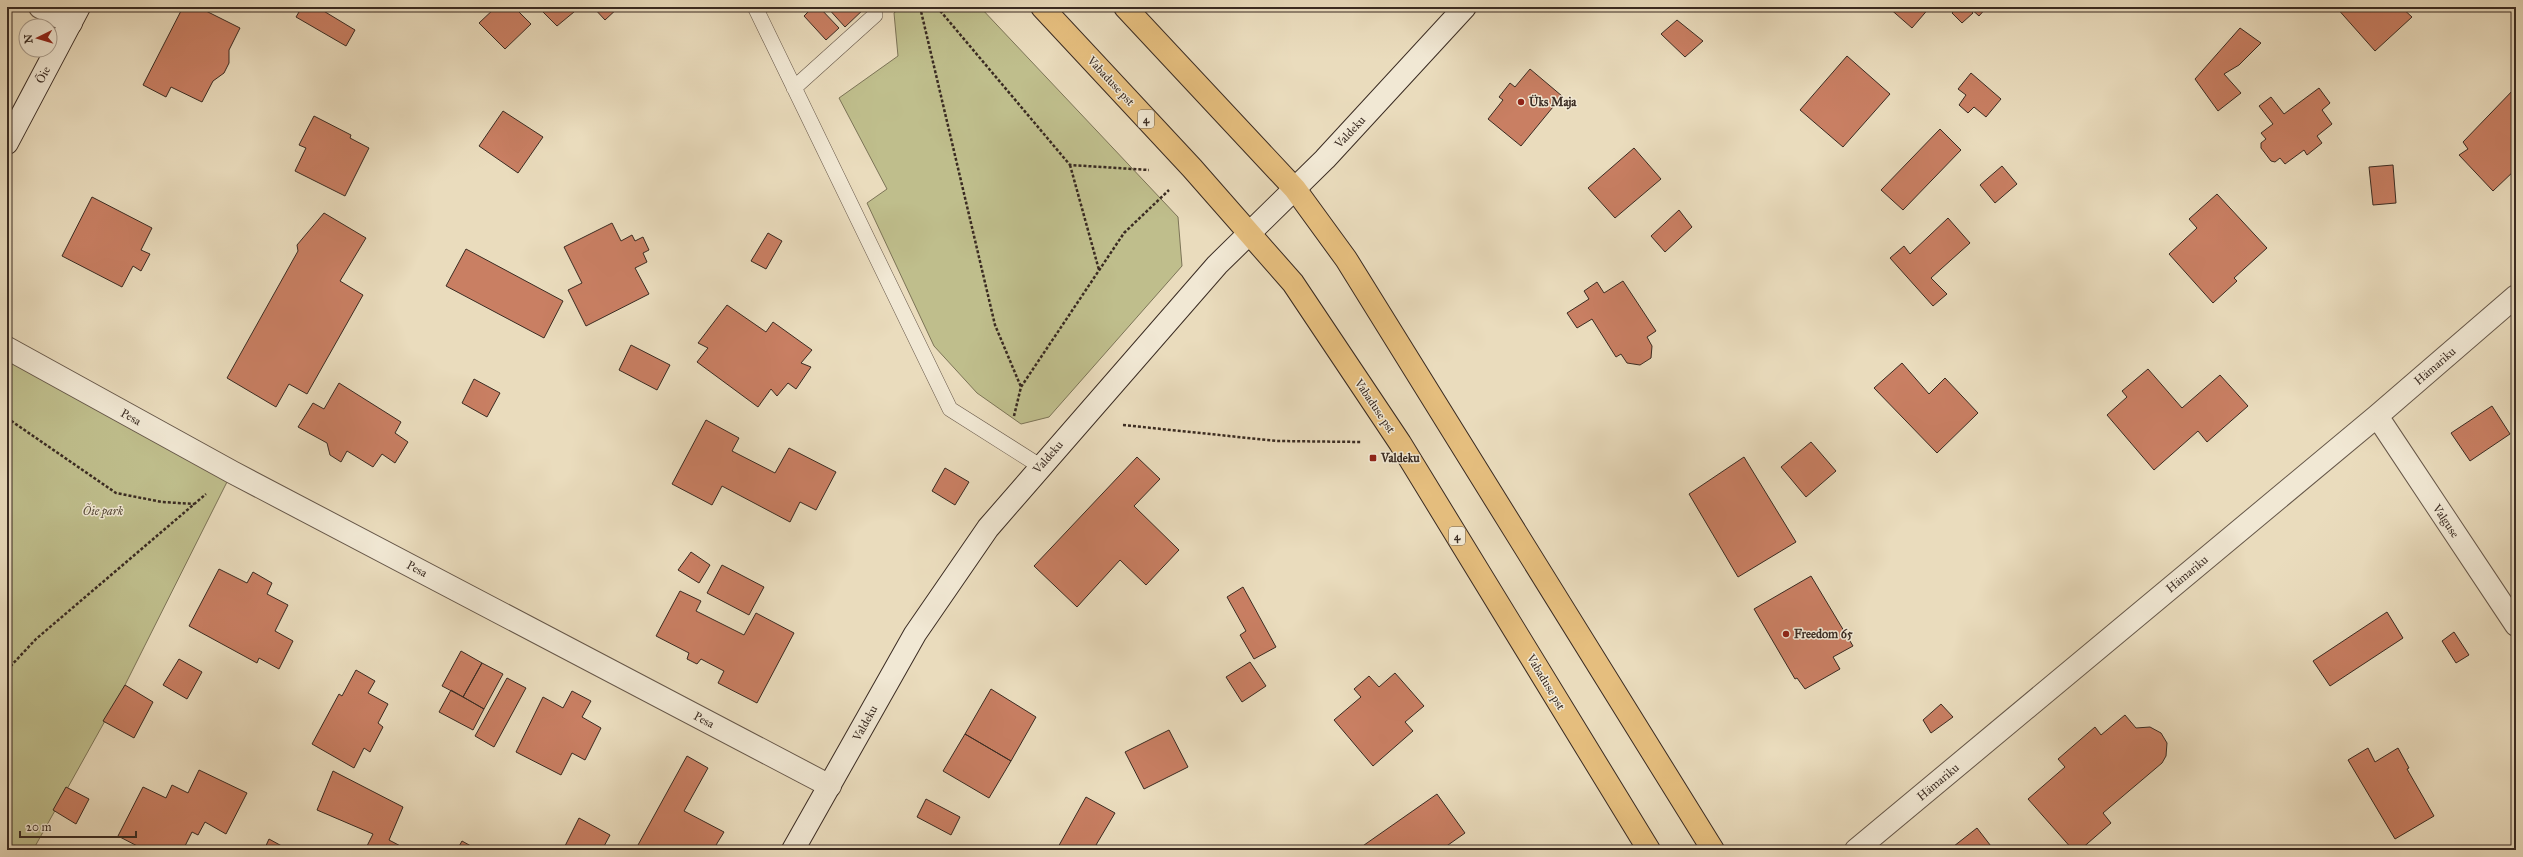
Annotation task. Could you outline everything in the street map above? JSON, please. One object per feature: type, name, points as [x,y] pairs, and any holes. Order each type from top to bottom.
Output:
[{"type":"highway","name":"Vabaduse pst","points":[[1042,7],[1250,231],[1293,283],[1400,443],[1649,850]]},
{"type":"highway","points":[[1125,7],[1295,189],[1346,258],[1713,850]]},
{"type":"street","points":[[40,7],[75,15]]},
{"type":"street","name":"Valdeku","points":[[793,850],[915,634],[988,528],[1040,466],[1212,270],[1325,159],[1465,7]]},
{"type":"street","name":"Õie","points":[[7,143],[75,15]]},
{"type":"street","name":"Hämariku","points":[[1856,850],[2377,416],[2516,296]]},
{"type":"street","name":"Pesa","points":[[7,348],[232,472],[830,786]]},
{"type":"street","name":"Valguse","points":[[2377,416],[2516,625]]},
{"type":"lane","points":[[755,7],[950,409],[1040,466]]},
{"type":"lane","points":[[794,88],[875,16]]},
{"type":"path","points":[[920,7],[995,324],[1020,387]]},
{"type":"path","points":[[937,7],[1070,165],[1099,271]]},
{"type":"path","points":[[1070,165],[1151,170]]},
{"type":"path","points":[[1008,446],[1020,387],[1124,233],[1170,190]]},
{"type":"path","points":[[7,418],[116,494],[162,502],[195,504]]},
{"type":"path","points":[[1123,425],[1277,442],[1363,442]]},
{"type":"path","points":[[7,670],[36,639],[232,472]]},
{"type":"green space","points":[[901,7],[980,7],[1178,217],[1182,266],[1049,417],[1021,424],[977,393],[934,346],[867,203],[887,189],[839,98],[898,56],[894,13]]},
{"type":"green space","name":"Õie park","points":[[7,348],[232,472],[125,685],[33,850],[7,850]]},
{"type":"building","points":[[183,7],[198,7],[240,28],[229,50],[229,63],[224,73],[213,81],[202,102],[171,87],[166,97],[143,85]]},
{"type":"building","points":[[302,7],[317,7],[355,30],[346,46],[296,17]]},
{"type":"building","points":[[496,7],[514,7],[531,24],[505,49],[479,23]]},
{"type":"building","points":[[538,7],[580,7],[557,26]]},
{"type":"building","points":[[593,7],[619,7],[605,20]]},
{"type":"building","points":[[813,7],[819,7],[839,28],[826,40],[804,16]]},
{"type":"building","points":[[827,7],[866,7],[845,27]]},
{"type":"building","points":[[1888,7],[1930,7],[1912,28]]},
{"type":"building","points":[[1958,7],[1967,7],[1973,13],[1962,23],[1952,13]]},
{"type":"building","points":[[1969,7],[1987,7],[1979,16]]},
{"type":"building","points":[[2336,7],[2401,7],[2412,17],[2375,51]]},
{"type":"building","points":[[1677,20],[1703,41],[1685,57],[1661,34]]},
{"type":"building","points":[[2240,28],[2261,43],[2239,65],[2224,74],[2241,93],[2218,111],[2195,79]]},
{"type":"building","points":[[1847,56],[1890,94],[1843,147],[1800,110]]},
{"type":"building","points":[[1530,69],[1562,96],[1521,146],[1488,119],[1503,100],[1499,97],[1510,83],[1515,87]]},
{"type":"building","points":[[1971,73],[2001,99],[1986,117],[1974,107],[1968,113],[1959,105],[1966,95],[1958,89]]},
{"type":"building","points":[[2516,87],[2516,169],[2493,191],[2459,155],[2468,149],[2463,142]]},
{"type":"building","points":[[2319,88],[2330,103],[2322,110],[2332,124],[2317,136],[2322,143],[2307,155],[2304,150],[2285,164],[2280,158],[2275,162],[2271,161],[2261,148],[2261,143],[2266,139],[2261,133],[2273,124],[2259,106],[2271,97],[2284,114]]},
{"type":"building","points":[[503,111],[543,137],[518,173],[479,146]]},
{"type":"building","points":[[314,116],[351,135],[350,138],[369,148],[345,196],[295,171],[306,148],[299,145]]},
{"type":"building","points":[[1940,129],[1961,150],[1903,210],[1881,190]]},
{"type":"building","points":[[1634,148],[1661,179],[1615,218],[1588,188]]},
{"type":"building","points":[[2393,165],[2396,203],[2373,205],[2369,167]]},
{"type":"building","points":[[2002,166],[2017,184],[1995,203],[1980,185]]},
{"type":"building","points":[[2217,194],[2267,248],[2234,278],[2237,281],[2213,303],[2169,254],[2197,228],[2189,219]]},
{"type":"building","points":[[92,197],[152,228],[141,250],[150,254],[141,271],[133,266],[122,287],[62,256]]},
{"type":"building","points":[[1679,210],[1692,227],[1665,252],[1651,236]]},
{"type":"building","points":[[324,213],[366,238],[340,281],[363,295],[307,394],[289,384],[276,407],[227,378],[298,251],[297,245]]},
{"type":"building","points":[[1948,218],[1970,243],[1931,278],[1947,294],[1933,306],[1890,258],[1904,246],[1910,254]]},
{"type":"building","points":[[612,223],[621,241],[632,235],[635,241],[643,237],[649,250],[643,253],[647,262],[635,268],[649,294],[586,326],[568,290],[582,283],[564,247]]},
{"type":"building","points":[[768,233],[782,241],[766,269],[751,261]]},
{"type":"building","points":[[466,249],[563,301],[544,338],[446,286]]},
{"type":"building","points":[[1623,281],[1656,331],[1647,337],[1652,346],[1651,358],[1640,365],[1627,363],[1621,354],[1616,357],[1592,319],[1577,328],[1567,313],[1589,299],[1584,291],[1597,282],[1604,293]]},
{"type":"building","points":[[727,305],[766,332],[773,322],[812,350],[801,363],[811,367],[796,389],[788,383],[777,396],[771,389],[758,407],[697,362],[708,348],[698,343]]},
{"type":"building","points":[[631,345],[670,365],[657,390],[619,370]]},
{"type":"building","points":[[1902,363],[1929,394],[1945,378],[1978,413],[1937,453],[1874,388]]},
{"type":"building","points":[[2148,369],[2182,408],[2220,375],[2248,406],[2207,442],[2198,431],[2154,470],[2107,415],[2127,397],[2122,391]]},
{"type":"building","points":[[474,379],[500,393],[487,417],[462,403]]},
{"type":"building","points":[[339,383],[401,422],[395,433],[408,442],[395,463],[382,454],[373,467],[347,451],[341,462],[330,455],[327,443],[298,427],[313,403],[324,409]]},
{"type":"building","points":[[2492,406],[2510,434],[2470,461],[2451,433]]},
{"type":"building","points":[[706,420],[739,438],[732,451],[775,473],[789,448],[836,472],[816,510],[800,502],[790,522],[722,486],[712,505],[672,484]]},
{"type":"building","points":[[1811,442],[1836,471],[1806,497],[1781,467]]},
{"type":"building","points":[[1137,457],[1160,479],[1134,506],[1179,550],[1146,585],[1120,560],[1077,607],[1034,566]]},
{"type":"building","points":[[1744,457],[1796,542],[1738,577],[1689,494]]},
{"type":"building","points":[[945,468],[969,482],[955,505],[932,491]]},
{"type":"building","points":[[691,552],[710,565],[699,583],[678,570]]},
{"type":"building","points":[[722,565],[764,587],[749,615],[707,593]]},
{"type":"building","points":[[219,569],[247,583],[253,572],[272,583],[267,594],[288,605],[275,631],[293,641],[279,669],[259,658],[257,663],[189,626]]},
{"type":"building","points":[[1811,576],[1853,646],[1833,657],[1840,669],[1805,689],[1797,678],[1795,679],[1754,609]]},
{"type":"building","points":[[1243,587],[1276,647],[1254,659],[1240,635],[1246,631],[1227,597]]},
{"type":"building","points":[[680,591],[701,601],[696,611],[744,635],[756,613],[794,633],[757,703],[718,683],[724,671],[701,659],[697,664],[687,659],[689,653],[656,636]]},
{"type":"building","points":[[2387,612],[2403,638],[2330,686],[2313,661]]},
{"type":"building","points":[[2454,632],[2469,655],[2456,663],[2442,641]]},
{"type":"building","points":[[461,651],[482,663],[463,697],[442,686]]},
{"type":"building","points":[[179,659],[202,672],[187,699],[163,685]]},
{"type":"building","points":[[1250,662],[1266,686],[1242,702],[1226,677]]},
{"type":"building","points":[[482,663],[503,674],[484,709],[463,697]]},
{"type":"building","points":[[356,670],[375,681],[368,693],[388,704],[378,723],[383,727],[370,752],[364,748],[354,768],[312,744],[339,694],[342,696]]},
{"type":"building","points":[[1395,673],[1424,706],[1405,722],[1413,731],[1373,766],[1334,720],[1361,697],[1354,689],[1369,676],[1379,687]]},
{"type":"building","points":[[507,678],[526,688],[494,747],[475,736]]},
{"type":"building","points":[[125,685],[153,702],[134,738],[103,721]]},
{"type":"building","points":[[991,689],[1036,717],[1011,761],[965,734]]},
{"type":"building","points":[[451,690],[484,709],[473,730],[439,712]]},
{"type":"building","points":[[572,691],[591,701],[582,717],[601,728],[585,760],[572,753],[561,775],[516,752],[543,697],[563,708]]},
{"type":"building","points":[[1941,704],[1953,717],[1931,733],[1923,720]]},
{"type":"building","points":[[2125,715],[2136,728],[2150,727],[2161,733],[2167,743],[2166,756],[2162,763],[2103,813],[2111,823],[2080,850],[2073,850],[2028,799],[2065,767],[2058,759],[2095,727],[2101,735]]},
{"type":"building","points":[[1169,730],[1188,767],[1144,789],[1125,752]]},
{"type":"building","points":[[965,734],[1011,761],[989,798],[943,771]]},
{"type":"building","points":[[2368,748],[2375,762],[2398,748],[2409,768],[2407,769],[2434,816],[2395,839],[2348,760]]},
{"type":"building","points":[[687,756],[708,768],[684,811],[724,832],[713,850],[646,850],[638,845]]},
{"type":"building","points":[[199,770],[247,793],[226,834],[205,822],[198,835],[192,832],[183,850],[145,850],[118,836],[143,787],[166,798],[172,785],[188,793]]},
{"type":"building","points":[[333,771],[403,807],[389,840],[408,850],[365,850],[373,834],[317,810]]},
{"type":"building","points":[[66,787],[89,799],[76,824],[53,810]]},
{"type":"building","points":[[1437,794],[1465,833],[1441,850],[1357,850]]},
{"type":"building","points":[[1086,797],[1115,813],[1096,845],[1104,849],[1057,849]]},
{"type":"building","points":[[926,799],[960,817],[951,835],[917,817]]},
{"type":"building","points":[[579,818],[610,835],[602,850],[563,850]]},
{"type":"building","points":[[1977,828],[1994,850],[1949,850]]},
{"type":"building","points":[[269,839],[289,850],[264,850]]},
{"type":"building","points":[[462,841],[478,850],[457,850]]},
{"type":"place","name":"Üks Maja","points":[[1521,102]]},
{"type":"place","name":"Valdeku","points":[[1373,458]]},
{"type":"place","name":"Freedom 65","points":[[1786,634]]}]
